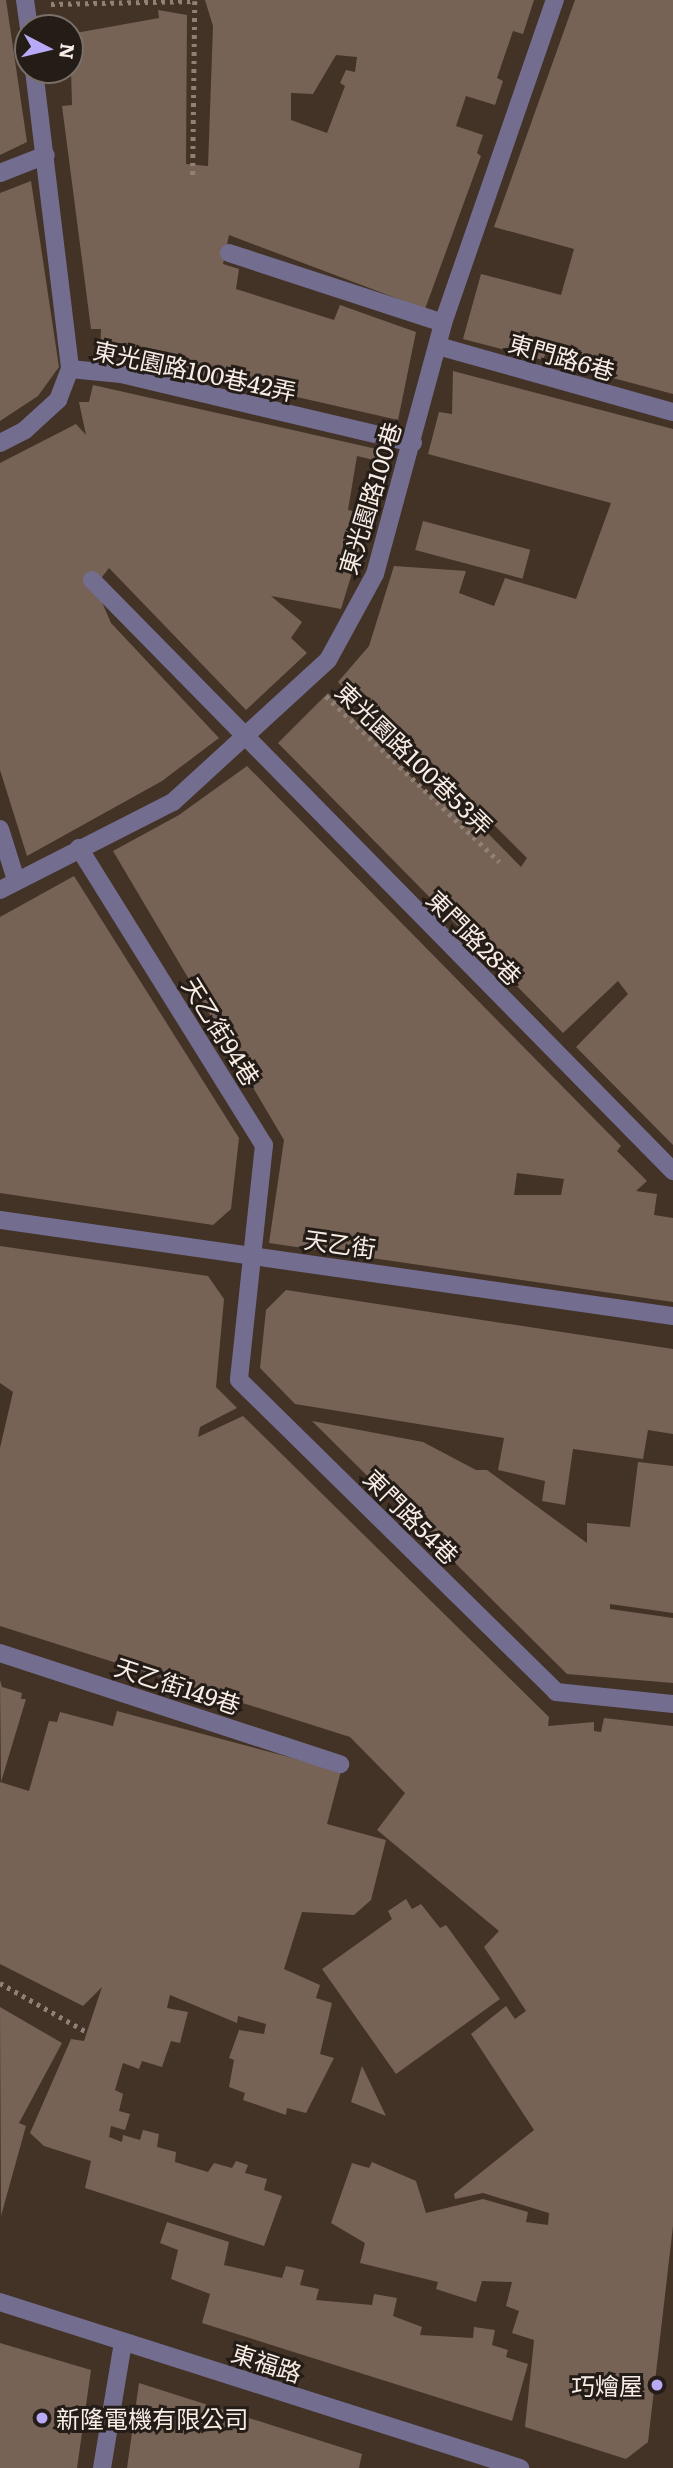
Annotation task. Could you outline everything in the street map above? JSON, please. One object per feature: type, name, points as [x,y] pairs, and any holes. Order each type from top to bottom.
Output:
[{"type":"street","name":"東光園路100巷","points":[[0,890],[173,802],[327,660],[375,574],[413,443],[443,323],[555,0]]},
{"type":"street","points":[[36,84],[70,369]]},
{"type":"street","points":[[0,173],[46,155]]},
{"type":"street","points":[[229,253],[443,323]]},
{"type":"street","name":"東門路6巷","points":[[438,346],[673,412]]},
{"type":"street","name":"東光園路100巷42弄","points":[[0,443],[25,430],[58,400],[70,369],[121,374],[413,443]]},
{"type":"street","name":"東門路28巷","points":[[92,580],[673,1171]]},
{"type":"street","points":[[0,828],[16,880]]},
{"type":"street","name":"天乙街94巷","points":[[79,848],[264,1145],[249,1255]]},
{"type":"street","name":"天乙街","points":[[0,1220],[673,1315]]},
{"type":"street","name":"東門路54巷","points":[[249,1255],[239,1380],[556,1692],[673,1704]]},
{"type":"street","name":"天乙街149巷","points":[[0,1653],[340,1764]]},
{"type":"street","name":"東福路","points":[[0,2302],[520,2468]]},
{"type":"street","points":[[102,2468],[123,2342]]},
{"type":"path","points":[[25,3],[195,1],[193,177]]},
{"type":"path","name":"東光園路100巷53弄","points":[[307,678],[500,862]]},
{"type":"path","points":[[0,1983],[87,2032]]},
{"type":"building","points":[[0,0],[6,0],[14,54],[14,84],[18,84],[27,142],[0,155]]},
{"type":"building","points":[[205,0],[534,0],[523,34],[513,31],[497,78],[503,81],[495,105],[466,96],[456,126],[483,135],[477,153],[481,156],[425,309],[229,235],[223,264],[239,269],[236,289],[334,320],[340,305],[416,332],[398,420],[100,352],[101,329],[91,329],[62,106],[72,105],[71,84],[84,84],[84,31],[159,18],[158,10],[187,15],[186,164],[208,166],[213,26]],"holes":[[[336,55],[357,57],[355,72],[346,70],[340,83],[345,86],[327,133],[291,120],[291,93],[313,94]]]},
{"type":"building","points":[[575,0],[673,0],[673,394],[594,373],[595,365],[546,352],[543,360],[463,339],[481,274],[561,295],[574,249],[494,227]]},
{"type":"building","points":[[31,181],[59,367],[38,396],[0,421],[0,193]]},
{"type":"building","points":[[453,371],[673,429],[673,1145],[576,1047],[628,994],[618,981],[563,1033],[278,743],[328,693],[429,795],[437,788],[455,800],[521,867],[527,858],[430,761],[423,769],[338,682],[369,646],[394,566],[466,571],[459,593],[494,606],[505,578],[576,599],[611,503],[428,454],[439,412],[452,414]]},
{"type":"building","points":[[93,385],[381,450],[378,461],[357,456],[348,510],[370,514],[341,609],[271,596],[302,622],[291,638],[307,653],[246,710],[109,568],[95,586],[111,623],[219,738],[162,781],[27,856],[0,770],[0,463],[76,424],[86,435],[79,402],[89,402]]},
{"type":"building","points":[[423,521],[530,550],[522,579],[415,550]]},
{"type":"building","points":[[247,766],[621,1146],[617,1151],[647,1181],[636,1191],[657,1194],[654,1215],[673,1218],[673,1302],[269,1243],[284,1140],[113,851],[179,815]],"holes":[[[517,1173],[564,1179],[561,1195],[514,1195]]]},
{"type":"building","points":[[74,876],[239,1138],[231,1209],[213,1225],[0,1193],[0,917]]},
{"type":"building","points":[[0,1246],[208,1276],[224,1299],[216,1387],[237,1408],[200,1427],[198,1437],[243,1416],[549,1717],[548,1726],[594,1722],[594,1731],[601,1732],[604,1718],[673,1726],[673,2226],[648,2442],[626,2459],[525,2427],[534,2340],[512,2333],[519,2311],[506,2306],[512,2282],[482,2281],[476,2302],[436,2289],[438,2282],[360,2263],[365,2243],[331,2223],[352,2163],[369,2168],[372,2162],[416,2181],[426,2213],[483,2199],[528,2212],[526,2222],[548,2225],[549,2213],[483,2193],[455,2199],[454,2194],[534,2130],[471,2034],[506,2006],[515,2019],[526,2011],[484,1947],[499,1931],[377,1830],[405,1793],[350,1737],[0,1626],[0,1448],[13,1392],[0,1383]]},
{"type":"building","points":[[286,1290],[673,1349],[673,1434],[648,1430],[643,1459],[573,1449],[565,1505],[542,1501],[545,1481],[498,1470],[504,1438],[295,1404],[260,1368],[266,1310]]},
{"type":"building","points":[[312,1421],[423,1442],[476,1470],[487,1470],[587,1543],[587,1523],[630,1527],[638,1462],[673,1466],[673,1613],[610,1604],[610,1609],[673,1618],[673,1683],[567,1674]]},
{"type":"building","points":[[0,1680],[2,1687],[22,1693],[21,1699],[26,1699],[1,1782]]},
{"type":"building","points":[[117,1711],[341,1771],[327,1824],[386,1840],[371,1900],[354,1915],[302,1912],[284,1969],[320,1985],[316,1998],[332,2003],[320,2054],[334,2058],[306,2113],[287,2108],[286,2115],[243,2100],[245,2093],[229,2087],[234,2060],[229,2058],[239,2030],[264,2034],[266,2024],[238,2016],[237,2023],[170,1995],[167,2008],[188,2012],[180,2043],[171,2041],[162,2067],[142,2061],[139,2069],[123,2063],[115,2090],[123,2094],[119,2111],[130,2114],[125,2130],[111,2126],[109,2137],[122,2142],[123,2135],[140,2140],[143,2130],[159,2134],[157,2147],[176,2152],[175,2162],[208,2172],[214,2163],[232,2168],[236,2161],[248,2165],[245,2173],[267,2179],[264,2190],[282,2196],[264,2246],[85,2188],[91,2161],[44,2146],[30,2133],[71,2039],[84,2041],[102,1987],[83,2006],[0,1964],[0,1782],[29,1791],[49,1721],[57,1722],[60,1712],[113,1726]]},
{"type":"building","points":[[406,1899],[412,1909],[421,1904],[440,1928],[446,1925],[500,1999],[396,2074],[322,1969],[392,1919],[388,1911]]},
{"type":"building","points":[[0,2007],[62,2043],[19,2123],[26,2126],[1,2216]]},
{"type":"building","points":[[362,2066],[386,2116],[351,2102]]},
{"type":"building","points":[[167,2222],[229,2242],[224,2265],[282,2278],[286,2266],[304,2270],[300,2285],[319,2289],[316,2300],[372,2305],[374,2294],[397,2298],[393,2316],[422,2327],[420,2335],[473,2338],[474,2327],[495,2330],[492,2345],[508,2350],[506,2357],[528,2364],[512,2421],[202,2323],[210,2294],[171,2279],[178,2250],[160,2243]]},
{"type":"building","name":"新隆電機有限公司","points":[[0,2343],[91,2370],[77,2468],[0,2468]]},
{"type":"building","points":[[139,2383],[362,2454],[359,2468],[127,2468]]},
{"type":"place","name":"巧燴屋","points":[[657,2385]]},
{"type":"place","name":"新隆電機有限公司","points":[[42,2418]]}]
